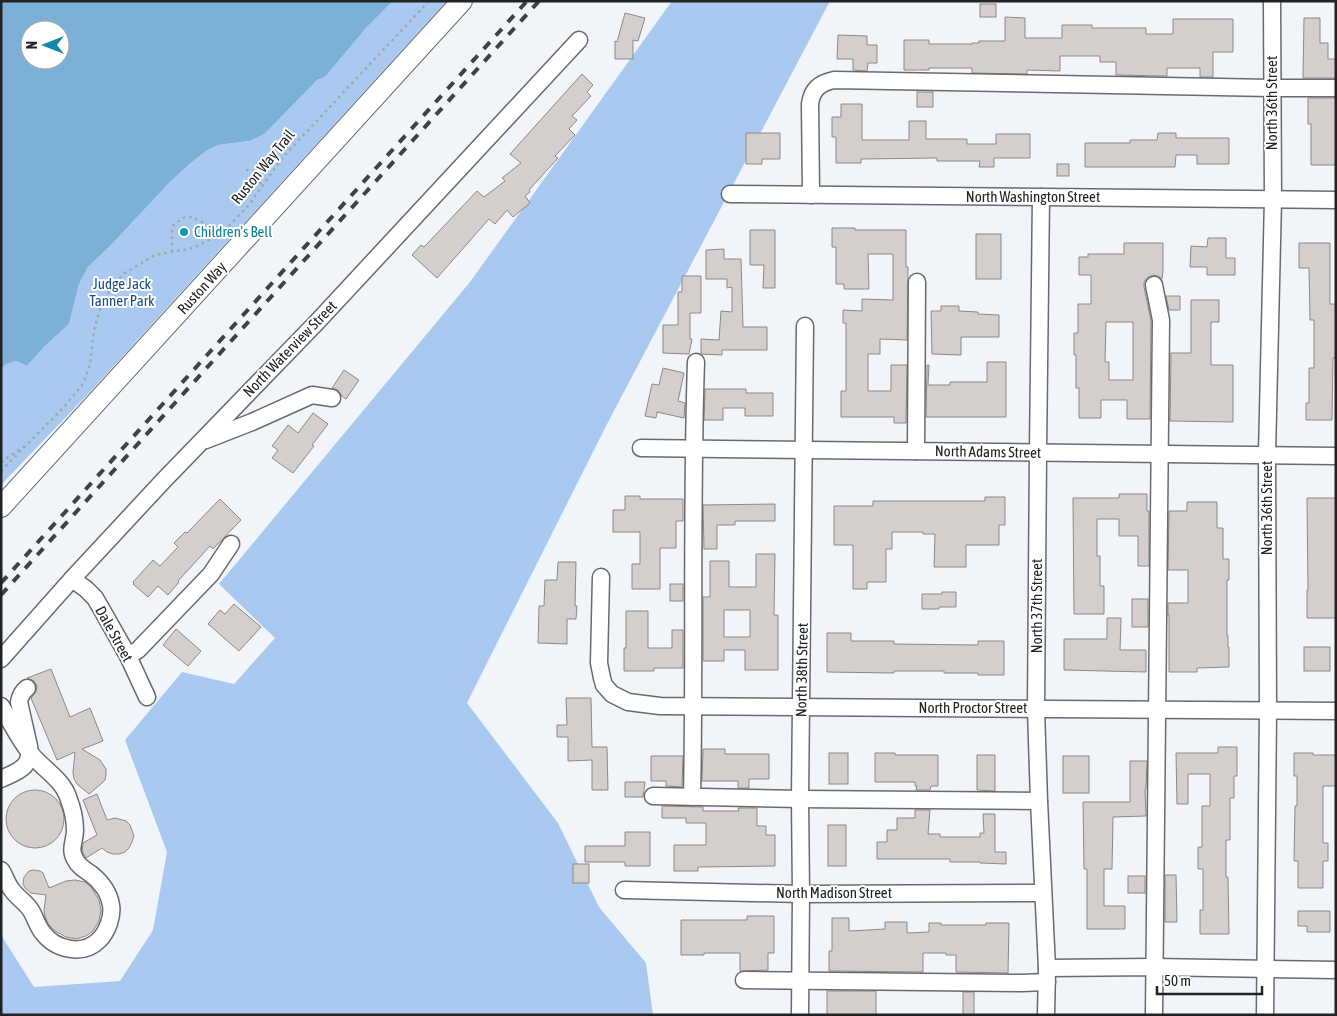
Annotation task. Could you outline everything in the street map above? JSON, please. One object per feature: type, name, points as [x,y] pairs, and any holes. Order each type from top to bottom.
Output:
[{"type":"main road","name":"Ruston Way","points":[[1,507],[462,1]]},
{"type":"street","name":"North 36th Street","points":[[1265,1015],[1268,710],[1267,454],[1273,199],[1272,1]]},
{"type":"street","name":"North Waterview Street","points":[[1,659],[72,579],[318,321],[579,40]]},
{"type":"street","points":[[810,195],[809,110],[815,89],[827,81],[1336,88]]},
{"type":"street","name":"North Washington Street","points":[[730,194],[1336,200]]},
{"type":"street","name":"North 37th Street","points":[[1041,197],[1036,709],[1047,975],[1046,1015]]},
{"type":"street","points":[[916,451],[917,282]]},
{"type":"street","points":[[1154,285],[1161,320],[1154,1015]]},
{"type":"street","name":"North 38th Street","points":[[800,1015],[800,799],[805,326]]},
{"type":"street","points":[[692,797],[694,706],[693,449],[696,362]]},
{"type":"street","points":[[200,443],[312,395],[332,398]]},
{"type":"street","name":"North Adams Street","points":[[641,448],[1336,456]]},
{"type":"street","points":[[128,656],[138,650],[211,574],[231,544]]},
{"type":"street","name":"North Proctor Street","points":[[601,577],[599,664],[602,678],[612,694],[628,702],[660,706],[1336,711]]},
{"type":"street","name":"Dale Street","points":[[72,579],[95,598],[128,656],[146,698]]},
{"type":"street","points":[[1,779],[17,772],[29,760],[30,753],[19,702],[20,695],[27,688]]},
{"type":"street","points":[[1,706],[30,753],[58,781],[68,795],[74,815],[75,828],[72,854],[76,862],[101,883],[108,894],[112,907],[110,921],[104,934],[87,948],[74,950],[63,948],[50,940],[42,932],[30,908],[12,891],[1,870]]},
{"type":"street","points":[[653,796],[1039,801]]},
{"type":"street","name":"North Madison Street","points":[[624,890],[801,894],[1044,892]]},
{"type":"street","points":[[744,980],[1022,982],[1047,975],[1154,967],[1336,970]]},
{"type":"path","name":"Ruston Way Trail","points":[[1,471],[64,407],[83,384],[90,364],[94,330],[103,299],[123,274],[154,255],[194,248],[223,232],[248,206],[283,157],[429,1]]},
{"type":"path","points":[[246,170],[253,171],[262,186]]},
{"type":"path","points":[[172,252],[172,228],[174,224],[185,217],[192,217],[210,226],[225,229]]},
{"type":"path","name":"Ruston Way Trail","points":[[1,462],[31,442]]},
{"type":"green space","name":"Judge Jack Tanner Park","points":[[393,1],[447,1],[90,392],[1,485],[1,369],[6,364],[16,361],[27,366],[69,324],[79,284],[88,267],[171,181],[206,151],[218,145],[249,141],[317,80],[325,77],[367,27]]},
{"type":"green space","points":[[672,1],[830,1],[606,426],[467,703],[558,823],[599,907],[646,963],[653,1015],[1,1015],[1,935],[34,987],[120,981],[153,930],[167,852],[125,740],[182,672],[234,684],[275,638],[219,584],[470,282]]},
{"type":"shaded area","points":[[1,1],[393,1],[367,27],[325,77],[317,80],[264,134],[249,141],[218,145],[206,151],[171,181],[88,267],[79,284],[69,324],[27,366],[16,361],[6,364],[1,369]]},
{"type":"building","points":[[980,4],[996,4],[996,17],[980,17]]},
{"type":"building","points":[[625,13],[645,18],[638,41],[633,40],[633,59],[615,59],[615,41],[617,42]]},
{"type":"building","points":[[1005,17],[1025,18],[1025,38],[1062,38],[1062,25],[1092,25],[1092,28],[1146,28],[1146,34],[1173,34],[1173,19],[1233,19],[1233,52],[1213,52],[1213,77],[1200,77],[1200,68],[1167,68],[1167,76],[1116,75],[1116,62],[1100,62],[1100,56],[1060,56],[1060,71],[1027,70],[1027,74],[972,73],[972,68],[904,70],[904,40],[929,40],[929,44],[972,44],[979,43],[979,41],[1005,41]]},
{"type":"building","points":[[1304,18],[1320,18],[1320,43],[1328,43],[1328,59],[1336,59],[1336,78],[1303,78]]},
{"type":"building","points":[[838,35],[867,36],[867,45],[877,45],[877,63],[868,63],[867,71],[853,70],[853,59],[837,59]]},
{"type":"building","points":[[582,74],[593,85],[587,92],[591,96],[572,116],[577,120],[569,129],[575,135],[555,156],[558,158],[525,196],[530,203],[513,217],[507,210],[495,224],[489,219],[437,278],[412,255],[421,245],[424,247],[477,191],[484,197],[505,181],[502,178],[521,163],[510,154]]},
{"type":"building","points":[[917,92],[933,92],[933,107],[917,107]]},
{"type":"building","points":[[1308,98],[1336,98],[1336,165],[1311,165],[1311,124],[1308,124]]},
{"type":"building","points":[[841,104],[862,104],[862,140],[909,140],[909,121],[926,121],[926,139],[967,139],[967,144],[996,144],[996,134],[1030,134],[1030,158],[994,158],[994,167],[979,167],[980,161],[937,161],[937,158],[861,159],[861,163],[836,163],[836,137],[832,137],[832,117],[841,117]]},
{"type":"building","points":[[746,133],[780,133],[780,159],[762,159],[762,164],[746,164]]},
{"type":"building","points":[[1158,133],[1176,133],[1176,138],[1229,138],[1229,164],[1197,164],[1197,155],[1176,155],[1175,167],[1085,167],[1085,143],[1130,143],[1130,140],[1157,140]]},
{"type":"building","points":[[1057,164],[1069,164],[1069,176],[1057,176]]},
{"type":"building","points":[[832,228],[906,230],[906,267],[908,267],[907,340],[880,339],[880,354],[868,354],[868,391],[891,391],[891,365],[907,365],[906,423],[894,423],[894,417],[841,417],[841,391],[846,391],[846,323],[843,323],[843,310],[862,311],[862,299],[893,300],[893,254],[868,254],[869,289],[844,289],[844,284],[836,284],[836,247],[832,247]]},
{"type":"building","points":[[750,230],[775,230],[775,288],[763,288],[764,265],[750,265]]},
{"type":"building","points":[[976,234],[1001,234],[1001,279],[976,279]]},
{"type":"building","points":[[1208,238],[1226,238],[1226,258],[1235,258],[1235,275],[1207,275],[1207,267],[1190,267],[1191,246],[1207,247]]},
{"type":"building","points":[[1124,243],[1163,243],[1162,279],[1153,275],[1144,282],[1151,321],[1150,419],[1127,419],[1127,400],[1101,400],[1101,418],[1079,418],[1079,388],[1076,388],[1074,333],[1078,333],[1078,304],[1091,304],[1091,275],[1079,275],[1079,257],[1088,257],[1088,254],[1124,254]],"holes":[[[1106,322],[1133,322],[1133,380],[1109,380],[1109,362],[1105,362]]]},
{"type":"building","points":[[1299,243],[1330,243],[1330,304],[1336,304],[1336,358],[1333,358],[1332,420],[1306,420],[1306,403],[1309,403],[1309,368],[1314,368],[1314,320],[1310,320],[1309,268],[1299,268]]},
{"type":"building","points":[[724,249],[724,259],[741,259],[743,327],[767,327],[767,350],[722,350],[722,355],[701,354],[701,339],[719,340],[721,311],[732,312],[732,287],[727,288],[727,279],[706,279],[706,250]]},
{"type":"building","points":[[682,276],[701,276],[701,313],[690,313],[690,339],[692,339],[689,354],[663,353],[663,325],[678,325],[678,292],[682,292]]},
{"type":"building","points":[[1166,296],[1180,296],[1180,310],[1169,310]]},
{"type":"building","points":[[1191,300],[1219,300],[1219,322],[1211,322],[1211,365],[1233,365],[1233,422],[1170,421],[1171,353],[1191,353]]},
{"type":"building","points":[[941,306],[959,306],[959,311],[999,315],[999,337],[961,337],[961,355],[932,354],[931,311],[941,311]]},
{"type":"building","points":[[987,362],[1006,362],[1006,417],[926,417],[927,365],[929,365],[928,385],[950,385],[950,382],[987,382]]},
{"type":"building","points":[[663,368],[684,373],[678,401],[685,403],[684,418],[657,412],[656,418],[645,416],[652,384],[659,385]]},
{"type":"building","points":[[344,370],[359,380],[346,399],[338,390],[332,388]]},
{"type":"building","points":[[705,389],[746,389],[746,393],[773,393],[773,416],[745,416],[745,408],[723,408],[723,420],[704,420]]},
{"type":"building","points":[[313,413],[328,424],[293,473],[272,458],[278,450],[272,446],[288,425],[298,433]]},
{"type":"building","points":[[1119,494],[1147,494],[1147,511],[1149,511],[1149,566],[1138,566],[1138,536],[1119,536],[1119,519],[1097,519],[1097,556],[1100,556],[1100,586],[1104,586],[1104,614],[1074,614],[1073,498],[1119,498]]},
{"type":"building","points":[[625,496],[640,496],[640,499],[683,499],[683,521],[676,521],[676,548],[660,548],[660,589],[632,589],[632,564],[640,564],[640,532],[613,532],[613,510],[625,510]]},
{"type":"building","points":[[985,497],[1005,497],[1005,525],[999,525],[999,545],[966,545],[966,567],[934,567],[935,534],[892,532],[892,549],[886,549],[886,582],[867,582],[867,589],[853,589],[853,545],[834,545],[834,506],[873,506],[873,501],[985,501]]},
{"type":"building","points":[[1307,498],[1336,498],[1336,618],[1307,618]]},
{"type":"building","points":[[220,499],[241,520],[213,549],[210,546],[178,581],[168,595],[158,586],[148,597],[133,584],[153,560],[160,566],[178,547],[174,543],[185,532],[187,533]]},
{"type":"building","points":[[1187,502],[1217,502],[1217,528],[1223,528],[1223,559],[1229,559],[1227,636],[1229,667],[1197,668],[1197,672],[1169,672],[1168,603],[1188,603],[1188,570],[1168,570],[1169,511],[1187,511]]},
{"type":"building","points":[[775,504],[775,521],[735,521],[735,525],[717,525],[717,549],[704,549],[703,505]]},
{"type":"building","points":[[756,554],[775,554],[774,615],[778,615],[778,670],[745,670],[745,650],[724,650],[724,661],[703,661],[703,597],[710,597],[710,561],[729,561],[729,587],[756,587]],"holes":[[[724,610],[750,610],[750,637],[724,637]]]},
{"type":"building","points":[[558,562],[576,562],[576,619],[567,619],[567,644],[538,643],[539,606],[544,606],[545,580],[557,580]]},
{"type":"building","points":[[670,584],[683,584],[683,601],[670,601]]},
{"type":"building","points":[[942,592],[956,592],[956,607],[922,609],[922,594],[942,594]]},
{"type":"building","points":[[1132,599],[1148,599],[1148,627],[1132,627]]},
{"type":"building","points":[[234,604],[261,627],[239,651],[208,624],[220,610],[225,614]]},
{"type":"building","points":[[626,611],[648,611],[648,648],[672,648],[672,630],[683,630],[683,668],[654,668],[654,671],[624,671]]},
{"type":"building","points":[[1107,618],[1121,618],[1120,650],[1146,650],[1146,672],[1064,670],[1064,639],[1107,639]]},
{"type":"building","points":[[176,629],[201,651],[188,666],[163,645]]},
{"type":"building","points":[[827,633],[851,633],[851,641],[894,641],[894,644],[978,645],[978,641],[1004,641],[1004,675],[944,673],[944,671],[894,671],[894,673],[827,672]]},
{"type":"building","points":[[1304,647],[1330,647],[1330,671],[1304,671]]},
{"type":"building","points":[[51,669],[70,717],[90,708],[103,741],[82,749],[100,760],[106,769],[105,780],[89,794],[74,779],[75,752],[57,760],[31,698],[36,692],[37,686],[34,681],[27,678]]},
{"type":"building","points":[[566,698],[591,698],[592,747],[607,747],[608,790],[592,790],[592,760],[568,761],[568,737],[557,737],[557,725],[567,725]]},
{"type":"building","points":[[1218,747],[1237,747],[1237,776],[1234,776],[1234,798],[1230,798],[1230,840],[1226,840],[1229,934],[1200,934],[1200,910],[1203,910],[1203,869],[1198,869],[1198,847],[1202,847],[1202,806],[1210,806],[1210,774],[1188,774],[1188,804],[1177,804],[1176,753],[1218,753]]},
{"type":"building","points":[[703,749],[725,749],[725,754],[769,754],[769,779],[749,779],[749,788],[738,788],[738,781],[702,781]]},
{"type":"building","points":[[829,753],[848,753],[848,784],[829,784]]},
{"type":"building","points":[[875,753],[938,755],[938,786],[931,786],[930,790],[916,790],[915,782],[875,782]]},
{"type":"building","points":[[1294,753],[1336,755],[1336,786],[1323,786],[1323,843],[1328,843],[1328,861],[1323,861],[1323,888],[1298,888],[1298,861],[1294,861],[1297,776],[1294,776]]},
{"type":"building","points":[[977,755],[995,755],[995,791],[977,790]]},
{"type":"building","points":[[651,756],[683,756],[682,787],[666,786],[666,781],[651,781]]},
{"type":"building","points":[[1063,756],[1089,756],[1089,793],[1063,793]]},
{"type":"building","points":[[1130,761],[1147,761],[1146,816],[1113,817],[1112,869],[1104,869],[1104,906],[1125,906],[1125,929],[1087,929],[1087,869],[1084,869],[1083,802],[1130,802]]},
{"type":"building","points":[[625,782],[645,782],[643,797],[625,797]]},
{"type":"building","points":[[35,790],[46,792],[59,803],[64,819],[62,830],[51,843],[35,848],[24,846],[11,835],[6,819],[8,808],[19,795]]},
{"type":"building","points":[[97,794],[107,820],[115,818],[126,821],[130,825],[134,836],[129,848],[125,852],[113,854],[102,848],[86,858],[82,851],[83,843],[97,835],[83,800]]},
{"type":"building","points":[[662,806],[703,807],[703,811],[739,811],[738,808],[757,808],[757,826],[766,826],[766,835],[775,835],[775,866],[698,867],[698,871],[674,871],[674,845],[706,845],[706,823],[686,823],[686,818],[662,818]]},
{"type":"building","points":[[915,810],[930,810],[928,834],[940,834],[940,837],[980,837],[980,833],[984,833],[983,814],[995,814],[995,852],[1006,852],[1006,864],[950,862],[950,859],[877,859],[877,842],[887,842],[887,830],[897,830],[897,818],[915,818]]},
{"type":"building","points":[[828,825],[846,825],[846,866],[828,866]]},
{"type":"building","points":[[625,832],[650,832],[650,866],[625,866],[625,862],[585,862],[585,846],[625,846]]},
{"type":"building","points":[[573,864],[589,864],[589,883],[573,883]]},
{"type":"building","points":[[33,870],[43,873],[49,888],[66,881],[75,880],[85,882],[91,887],[99,900],[101,910],[99,921],[93,931],[86,936],[76,939],[66,937],[49,925],[44,910],[46,895],[31,893],[23,884],[24,877],[29,871]]},
{"type":"building","points":[[1165,875],[1176,875],[1177,922],[1165,922]]},
{"type":"building","points":[[1128,876],[1145,876],[1145,893],[1128,893]]},
{"type":"building","points":[[1298,911],[1330,911],[1330,932],[1307,932],[1307,926],[1298,926]]},
{"type":"building","points":[[747,916],[774,916],[774,953],[768,953],[768,970],[740,971],[740,953],[681,955],[681,920],[747,920]]},
{"type":"building","points":[[832,918],[849,918],[849,931],[885,929],[885,922],[907,922],[907,933],[929,932],[929,923],[941,923],[941,925],[986,925],[986,923],[1009,923],[1008,973],[956,972],[956,955],[946,955],[946,953],[923,953],[923,972],[829,971],[829,951],[832,951]]},
{"type":"building","points":[[827,991],[876,991],[876,1015],[827,1015]]},
{"type":"building","points":[[963,992],[974,992],[974,1015],[963,1015]]},
{"type":"railway","points":[[1,583],[527,1]]},
{"type":"railway","points":[[1,595],[539,1]]},
{"type":"place","name":"Children's Bell","points":[[184,232]]}]
